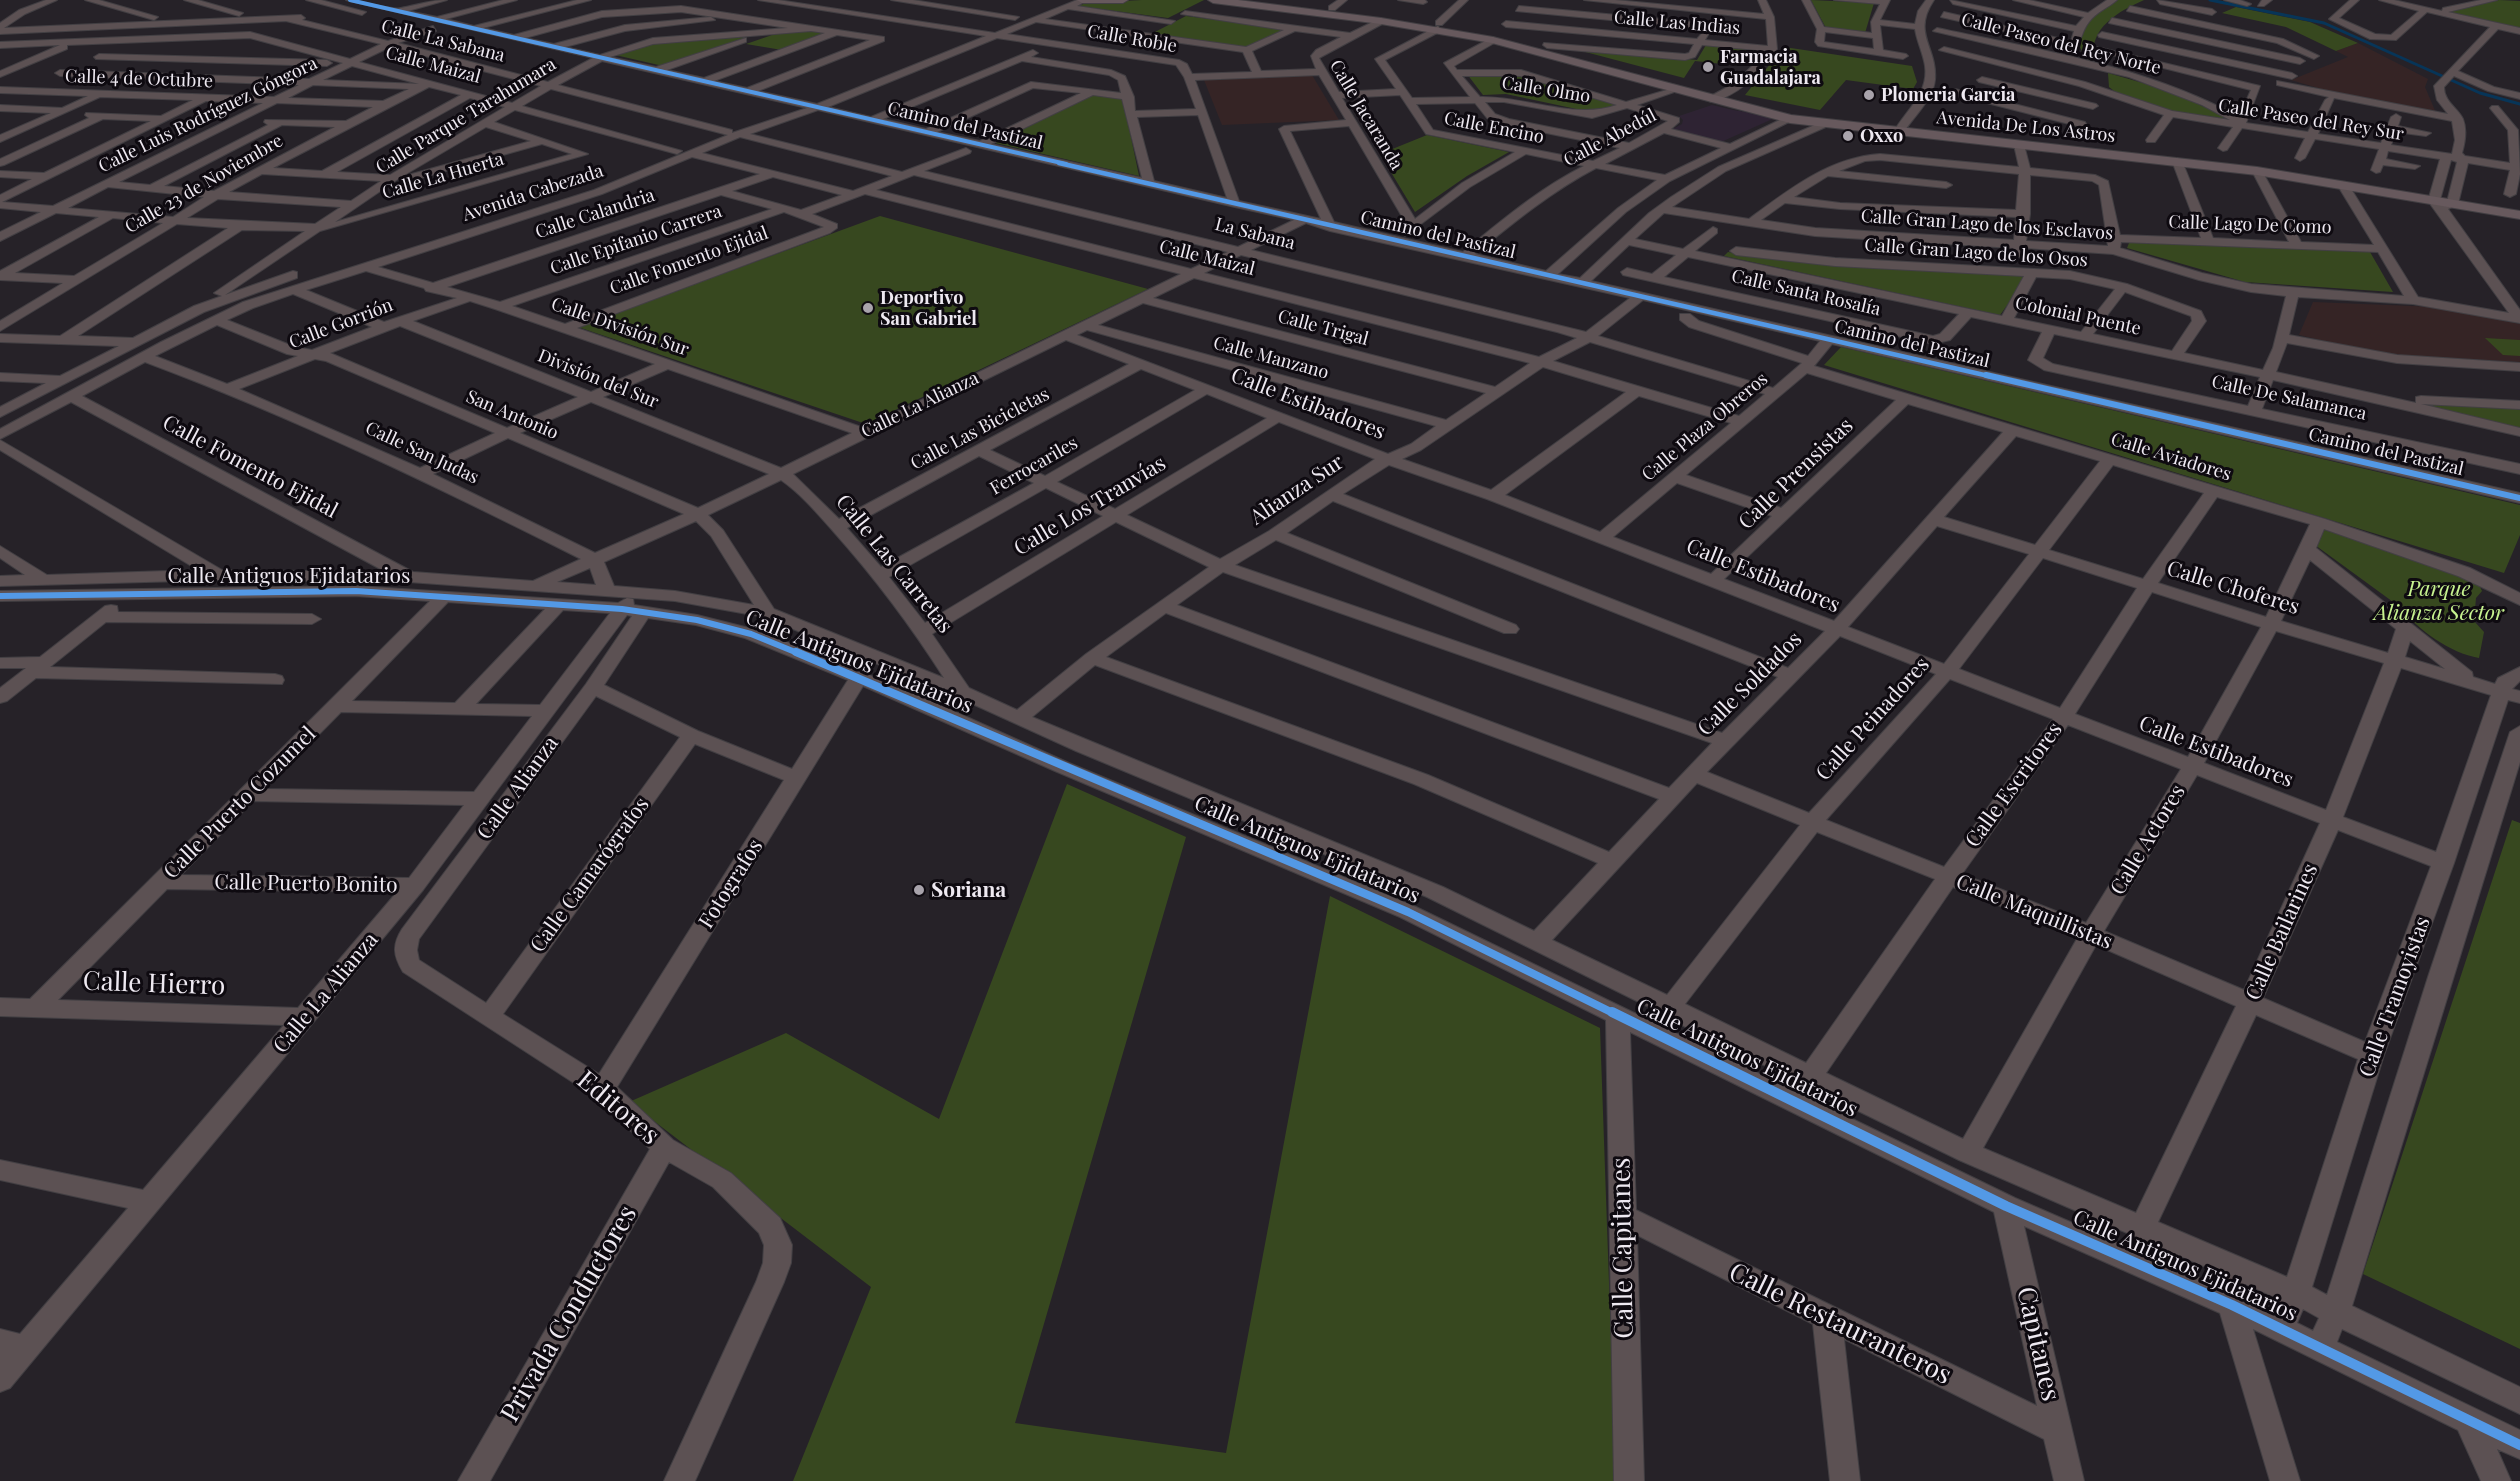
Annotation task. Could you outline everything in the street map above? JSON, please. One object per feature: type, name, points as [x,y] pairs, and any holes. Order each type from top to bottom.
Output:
[{"type":"main road","points":[[1083,0],[1123,0]]},
{"type":"main road","name":"Avenida De Los Astros","points":[[1213,0],[1381,21],[1410,22]]},
{"type":"main road","name":"Avenida De Los Astros","points":[[1269,0],[1332,8],[1547,45],[1726,95],[1899,129],[2019,145],[2257,171],[2344,186],[2445,199],[2515,199]]},
{"type":"main road","name":"Avenida De Los Astros","points":[[1494,37],[1674,89],[1790,118],[1824,124],[2168,151],[2445,199],[2520,215]]},
{"type":"street","points":[[2,21],[40,0]]},
{"type":"street","points":[[2,21],[53,0]]},
{"type":"street","points":[[89,0],[154,16]]},
{"type":"street","points":[[188,0],[239,13]]},
{"type":"street","name":"Camino del Pastizal","points":[[310,0],[399,11],[434,24],[586,65],[796,110],[966,151],[1297,223],[1633,301],[1815,355],[2520,498]]},
{"type":"street","points":[[2,21],[293,19],[372,15],[443,0]]},
{"type":"street","name":"Calle Luis Rodríguez Góngora","points":[[0,237],[388,44],[434,24],[513,0]]},
{"type":"street","points":[[475,28],[587,0]]},
{"type":"street","name":"Calle Roble","points":[[762,0],[1168,60],[1184,66],[1190,77],[1200,112],[1235,204]]},
{"type":"street","points":[[901,0],[1015,17]]},
{"type":"street","points":[[951,8],[972,0]]},
{"type":"street","name":"Avenida Cabezada","points":[[411,239],[605,178],[734,133],[796,110],[852,84],[1057,0]]},
{"type":"street","name":"Avenida Cabezada","points":[[796,110],[819,107],[1083,0]]},
{"type":"street","points":[[1144,35],[1213,0]]},
{"type":"street","points":[[1332,8],[1343,0]]},
{"type":"street","points":[[1402,0],[1423,3]]},
{"type":"street","points":[[1438,26],[1464,0]]},
{"type":"street","points":[[1527,0],[1494,37],[1449,63],[1455,73],[1497,120],[1627,146]]},
{"type":"street","points":[[1588,0],[1770,17]]},
{"type":"street","points":[[1699,0],[1702,10]]},
{"type":"street","points":[[1712,99],[1726,95],[1748,78],[1773,49],[1770,17],[1762,0]]},
{"type":"street","points":[[1806,0],[1821,29],[1819,42],[1821,44],[1903,56]]},
{"type":"street","points":[[1838,0],[1885,1],[1875,20],[1875,36],[1880,53]]},
{"type":"street","points":[[1899,129],[1927,90],[1930,80],[1918,24],[1930,0]]},
{"type":"street","points":[[2017,0],[2087,15]]},
{"type":"street","points":[[1955,92],[2079,126],[2093,106],[2100,90],[2093,70],[2102,35],[2112,21],[2150,0],[2212,12]]},
{"type":"street","points":[[2228,0],[2247,4]]},
{"type":"street","points":[[2355,0],[2333,17],[2365,34],[2384,39],[2393,38],[2426,9]]},
{"type":"street","points":[[2384,0],[2520,31]]},
{"type":"street","points":[[2439,12],[2493,0]]},
{"type":"street","points":[[1953,2],[2077,29]]},
{"type":"street","points":[[2095,2],[2109,2]]},
{"type":"street","points":[[2093,70],[2082,64],[2074,44],[2077,29],[2087,15],[2109,2]]},
{"type":"street","points":[[828,9],[844,3]]},
{"type":"street","points":[[2,21],[239,13],[349,4]]},
{"type":"street","name":"Camino del Pastizal","points":[[349,4],[372,15],[475,28],[749,91],[796,110]]},
{"type":"street","points":[[717,13],[736,6]]},
{"type":"street","points":[[1068,7],[1171,21]]},
{"type":"street","points":[[1964,20],[1977,7]]},
{"type":"street","points":[[514,37],[602,14],[681,9],[840,31],[878,37],[882,40],[749,91]]},
{"type":"street","points":[[1520,9],[1726,27]]},
{"type":"street","points":[[2130,9],[2286,43],[2314,56],[2271,72]]},
{"type":"street","points":[[1185,14],[1350,36]]},
{"type":"street","points":[[1944,15],[2074,44]]},
{"type":"street","points":[[705,81],[876,16]]},
{"type":"street","points":[[2205,25],[2225,17]]},
{"type":"street","points":[[555,47],[625,28],[746,18]]},
{"type":"street","points":[[112,95],[250,34],[293,19]]},
{"type":"street","name":"Calle La Sabana","points":[[293,19],[734,133],[907,173]]},
{"type":"street","points":[[1037,20],[1247,50],[1293,28]]},
{"type":"street","points":[[1875,20],[1918,24]]},
{"type":"street","name":"Calle Jacaranda","points":[[1381,21],[1314,55],[1320,72],[1413,225]]},
{"type":"street","points":[[2112,21],[2300,61]]},
{"type":"street","name":"Calle Las Indias","points":[[1506,24],[1773,49]]},
{"type":"street","points":[[2497,25],[2448,76],[2438,90],[2458,119],[2463,137],[2445,199],[2520,319]]},
{"type":"street","name":"Calle Encino","points":[[1438,26],[1380,59],[1430,132],[1666,180]]},
{"type":"street","points":[[1547,45],[1678,57],[1692,55],[1701,42],[1707,26]]},
{"type":"street","name":"Calle Parque Tarahumara","points":[[199,309],[312,230],[392,178],[601,57],[646,42],[816,28]]},
{"type":"street","points":[[1821,29],[1875,36]]},
{"type":"street","points":[[2260,37],[2282,30]]},
{"type":"street","points":[[658,70],[769,31]]},
{"type":"street","name":"Calle Paseo del Rey Norte","points":[[1937,31],[2082,64]]},
{"type":"street","points":[[0,45],[250,34]]},
{"type":"street","name":"Calle Maizal","points":[[250,34],[351,63],[432,82],[677,151]]},
{"type":"street","points":[[2102,35],[2292,76]]},
{"type":"street","points":[[6,91],[51,77],[138,40],[229,44]]},
{"type":"street","points":[[0,74],[75,42]]},
{"type":"street","points":[[0,50],[16,44]]},
{"type":"street","points":[[872,120],[1055,44]]},
{"type":"street","points":[[1247,50],[1258,74]]},
{"type":"street","name":"Calle Paseo del Rey Sur","points":[[1944,50],[2100,90],[2170,114],[2241,123],[2518,168]]},
{"type":"street","points":[[2097,50],[2257,88],[2241,123],[2223,148]]},
{"type":"street","points":[[99,57],[351,63]]},
{"type":"street","points":[[1021,58],[1118,75],[1122,78],[1129,98],[1149,184]]},
{"type":"street","points":[[1977,97],[1982,80],[1979,59]]},
{"type":"street","name":"Calle Paseo del Rey Norte","points":[[2093,70],[2180,92],[2241,123]]},
{"type":"street","points":[[1190,77],[1320,72]]},
{"type":"street","name":"Calle Abedúl","points":[[1455,73],[1521,73],[1675,120],[1663,130],[1591,164],[1545,194],[1464,257]]},
{"type":"street","points":[[2180,92],[2200,74]]},
{"type":"street","points":[[51,77],[153,76],[420,86]]},
{"type":"street","points":[[2448,76],[2520,96]]},
{"type":"street","points":[[1982,80],[2093,106]]},
{"type":"street","name":"Calle 23 de Noviembre","points":[[0,327],[216,195],[346,124],[432,82]]},
{"type":"street","points":[[2280,83],[2384,107],[2458,119]]},
{"type":"street","points":[[852,84],[870,87]]},
{"type":"street","points":[[928,132],[1031,86],[1129,98]]},
{"type":"street","name":"Calle Olmo","points":[[1334,95],[1515,100],[1592,115],[1674,89]]},
{"type":"street","name":"Calle 4 de Octubre","points":[[6,91],[385,104]]},
{"type":"street","points":[[981,145],[1091,92]]},
{"type":"street","points":[[0,140],[98,94]]},
{"type":"street","points":[[323,175],[470,94]]},
{"type":"street","points":[[0,199],[206,98]]},
{"type":"street","points":[[2300,158],[2329,103],[2339,109]]},
{"type":"street","name":"Camino del Pastizal","points":[[819,107],[1235,204],[1297,223],[1330,226],[1582,284],[1685,317]]},
{"type":"street","points":[[0,108],[163,118]]},
{"type":"street","points":[[2495,108],[2511,126],[2518,168],[2515,199]]},
{"type":"street","points":[[0,117],[21,109]]},
{"type":"street","points":[[1133,114],[1200,112]]},
{"type":"street","points":[[2151,140],[2170,114]]},
{"type":"street","points":[[0,164],[102,115]]},
{"type":"street","points":[[2372,116],[2426,134]]},
{"type":"street","points":[[1548,276],[1622,210],[1666,180],[1790,118]]},
{"type":"street","points":[[233,120],[346,124]]},
{"type":"street","points":[[153,188],[281,122]]},
{"type":"street","points":[[2394,122],[2378,166],[2415,166]]},
{"type":"street","points":[[485,123],[542,141]]},
{"type":"street","points":[[1330,226],[1284,129],[1351,123]]},
{"type":"street","points":[[1582,284],[1675,198],[1748,156],[1824,124]]},
{"type":"street","points":[[1663,130],[1729,147]]},
{"type":"street","name":"Avenida Cabezada","points":[[0,435],[215,320],[361,258],[598,192],[692,154],[734,133]]},
{"type":"street","points":[[379,187],[542,141]]},
{"type":"street","name":"Calle La Huerta","points":[[312,230],[339,225],[588,155],[542,141]]},
{"type":"street","points":[[2019,145],[2025,171],[2024,214],[2019,257]]},
{"type":"street","points":[[720,191],[802,214],[966,151]]},
{"type":"street","points":[[1394,240],[1466,184],[1524,151]]},
{"type":"street","name":"Calle Maizal","points":[[692,154],[1192,273],[1542,362],[1740,421]]},
{"type":"street","points":[[1749,224],[1782,199],[1829,173],[1862,157],[1872,156],[2088,176],[2101,180],[2104,183],[2115,244]]},
{"type":"street","points":[[2445,199],[2456,157]]},
{"type":"street","points":[[2177,161],[2208,241]]},
{"type":"street","points":[[260,171],[392,178]]},
{"type":"street","points":[[2257,171],[2297,245]]},
{"type":"street","name":"La Sabana","points":[[907,173],[1243,249],[1587,338],[1774,393]]},
{"type":"street","points":[[1829,173],[1946,183],[1947,211]]},
{"type":"street","points":[[0,174],[44,176]]},
{"type":"street","name":"Calle Calandria","points":[[430,288],[772,174]]},
{"type":"street","points":[[107,184],[216,195],[351,204]]},
{"type":"street","points":[[2344,186],[2414,300]]},
{"type":"street","points":[[1646,194],[1675,198]]},
{"type":"street","points":[[1782,199],[1840,206],[2024,214]]},
{"type":"street","points":[[0,205],[174,221],[312,230]]},
{"type":"street","name":"Calle Epifanio Carrera","points":[[500,306],[783,209]]},
{"type":"street","name":"Calle Gran Lago de los Esclavos","points":[[1622,210],[1658,212],[2019,257],[2115,244],[2223,283],[2293,293],[2414,300],[2520,319]]},
{"type":"street","name":"Calle Fomento Ejidal","points":[[566,328],[831,228],[832,224],[802,214]]},
{"type":"street","points":[[0,276],[111,215]]},
{"type":"street","name":"Calle La Alianza","points":[[536,586],[698,514],[1297,223]]},
{"type":"street","points":[[63,340],[240,226]]},
{"type":"street","points":[[1656,278],[1713,231]]},
{"type":"street","name":"Colonial Puente","points":[[1628,241],[1691,250],[1967,313],[2368,396],[2520,432]]},
{"type":"street","name":"Calle Lago De Como","points":[[2115,244],[2208,241],[2382,249]]},
{"type":"street","points":[[1577,248],[1614,254]]},
{"type":"street","name":"Calle Gran Lago de los Osos","points":[[1691,250],[1835,262],[2019,257],[2032,273],[2094,279],[2188,310],[2199,317],[2175,357]]},
{"type":"street","name":"Calle División Sur","points":[[361,258],[430,288],[500,306],[670,363],[863,432]]},
{"type":"street","points":[[0,413],[199,309],[230,296],[309,270]]},
{"type":"street","name":"Calle Santa Rosalía","points":[[1627,272],[1933,340],[1945,337],[1967,313]]},
{"type":"street","points":[[2006,321],[2032,273]]},
{"type":"street","points":[[0,276],[76,280]]},
{"type":"street","points":[[2084,337],[2123,287]]},
{"type":"street","points":[[291,289],[384,327]]},
{"type":"street","points":[[2254,411],[2279,345],[2293,293]]},
{"type":"street","name":"Calle Gorrión","points":[[228,388],[400,321],[468,298]]},
{"type":"street","name":"Calle Trigal","points":[[1140,298],[1498,392]]},
{"type":"street","name":"Alianza Sur","points":[[1019,718],[1092,658],[1221,566],[1275,534],[1373,466],[1416,447],[1542,362],[1587,338],[1633,301]]},
{"type":"street","name":"Calle Aviadores","points":[[1685,317],[1694,324],[1815,355],[1906,398],[2319,522],[2464,572],[2520,600]]},
{"type":"street","name":"San Antonio","points":[[215,320],[292,351],[329,357],[505,434],[698,514]]},
{"type":"street","name":"División del Sur","points":[[400,321],[781,473]]},
{"type":"street","name":"Calle Manzano","points":[[1084,325],[1448,425]]},
{"type":"street","name":"Calle De Salamanca","points":[[2049,330],[2035,360],[2049,367],[2520,470]]},
{"type":"street","name":"Calle Estibadores","points":[[1065,335],[1714,580],[1836,630],[2443,863]]},
{"type":"street","points":[[0,338],[166,345]]},
{"type":"street","points":[[2279,345],[2397,359],[2520,367]]},
{"type":"street","name":"Calle Plaza Obreros","points":[[1602,538],[1774,393],[1815,355]]},
{"type":"street","name":"Calle San Judas","points":[[144,357],[228,388],[422,472],[595,560]]},
{"type":"street","points":[[422,472],[670,363]]},
{"type":"street","name":"Calle Las Bicicletas","points":[[837,526],[1140,364]]},
{"type":"street","points":[[0,377],[63,380]]},
{"type":"street","name":"Ferrocariles","points":[[880,575],[1206,389]]},
{"type":"street","points":[[1493,496],[1638,390]]},
{"type":"street","name":"Calle Fomento Ejidal","points":[[70,396],[409,577]]},
{"type":"street","points":[[2368,396],[2520,405]]},
{"type":"street","name":"Calle Prensistas","points":[[1714,580],[1906,398]]},
{"type":"street","name":"Calle Los Tranvías","points":[[923,632],[1278,417]]},
{"type":"street","name":"Calle Soldados","points":[[1538,941],[1725,741],[1836,630],[2014,429]]},
{"type":"street","points":[[0,444],[218,575]]},
{"type":"street","points":[[980,451],[1221,566],[1725,741]]},
{"type":"street","name":"Calle Peinadores","points":[[1669,1009],[1814,821],[1947,672],[2110,459]]},
{"type":"street","name":"Calle Las Carretas","points":[[781,473],[800,485],[880,575],[923,632],[962,692]]},
{"type":"street","points":[[1676,477],[1783,514]]},
{"type":"street","name":"Calle Escritores","points":[[1810,1077],[1948,877],[2064,717],[2147,586],[2214,490]]},
{"type":"street","points":[[1332,495],[1420,532],[1789,675]]},
{"type":"street","points":[[698,514],[717,533],[768,613]]},
{"type":"street","name":"Calle Choferes","points":[[1933,519],[2271,624],[2511,694]]},
{"type":"street","name":"Calle Actores","points":[[1968,1153],[2091,934],[2192,767],[2271,624],[2319,522]]},
{"type":"street","points":[[1275,534],[1510,629]]},
{"type":"street","points":[[2307,549],[2474,684]]},
{"type":"street","points":[[0,551],[44,580]]},
{"type":"street","points":[[595,560],[607,591]]},
{"type":"street","name":"Calle Antiguos Ejidatarios","points":[[0,581],[218,575],[409,577],[607,591],[633,605],[675,596],[768,613],[962,692],[1094,752],[1435,892],[1538,941],[1669,1009],[1968,1153],[2296,1293],[2520,1401]]},
{"type":"street","name":"Calle Antiguos Ejidatarios","points":[[0,596],[356,591],[559,604],[633,605],[751,634],[1408,912],[2006,1206],[2232,1305],[2520,1445]]},
{"type":"street","points":[[0,698],[132,593]]},
{"type":"street","name":"Calle Puerto Cozumel","points":[[35,1009],[445,596]]},
{"type":"street","points":[[461,708],[559,604]]},
{"type":"street","name":"Calle La Alianza","points":[[0,1379],[13,1345],[151,1202],[306,1017],[415,885],[547,711],[633,605]]},
{"type":"street","name":"Calle Alianza","points":[[411,966],[404,956],[404,946],[410,934],[593,687],[633,605]]},
{"type":"street","points":[[1165,607],[1534,742],[1672,797]]},
{"type":"street","points":[[102,617],[312,619]]},
{"type":"street","name":"Calle Bailarines","points":[[2142,1228],[2250,1003],[2332,820],[2395,660],[2405,628]]},
{"type":"street","points":[[1092,658],[1420,778],[1511,814],[1614,862]]},
{"type":"street","points":[[0,663],[275,680]]},
{"type":"street","name":"Calle Tramoyistas","points":[[2280,1328],[2296,1293],[2372,1056],[2443,863],[2511,694],[2505,681],[2520,673]]},
{"type":"street","name":"Fotografos","points":[[603,1089],[858,678]]},
{"type":"street","points":[[593,687],[691,735],[796,778]]},
{"type":"street","points":[[337,706],[547,711]]},
{"type":"street","name":"Calle Tramoyistas","points":[[2320,1347],[2336,1312],[2520,732]]},
{"type":"street","name":"Calle Camarógrafos","points":[[489,1016],[691,735]]},
{"type":"street","name":"Calle Maquillistas","points":[[1694,774],[2091,934],[2372,1056]]},
{"type":"street","points":[[248,795],[482,799]]},
{"type":"street","name":"Calle Puerto Bonito","points":[[161,882],[415,885]]},
{"type":"street","name":"Editores","points":[[411,966],[603,1089],[664,1148],[722,1180],[771,1226],[778,1245],[777,1263],[679,1481]]},
{"type":"street","name":"Calle Hierro","points":[[0,1007],[306,1017]]},
{"type":"street","name":"Calle Capitanes","points":[[1618,1014],[1629,1481]]},
{"type":"street","name":"Privada Conductores","points":[[473,1481],[664,1148]]},
{"type":"street","points":[[0,1170],[151,1202]]},
{"type":"street","name":"Capitanes","points":[[2006,1206],[2069,1481]]},
{"type":"street","name":"Calle Restauranteros","points":[[1621,1215],[2058,1431]]},
{"type":"street","points":[[2231,1266],[2232,1305],[2285,1481]]},
{"type":"street","points":[[1827,1318],[1845,1481]]},
{"type":"street","points":[[2468,1418],[2496,1481]]},
{"type":"shaded area","points":[[2358,43],[2428,79],[2425,87],[2436,113],[2328,91],[2291,80],[2348,57],[2336,51]]},
{"type":"shaded area","points":[[1312,75],[1339,120],[1222,125],[1204,80]]},
{"type":"shaded area","points":[[1712,105],[1777,117],[1721,142],[1671,130],[1682,124],[1683,120],[1679,116]]},
{"type":"shaded area","points":[[2313,302],[2436,307],[2520,324],[2520,362],[2401,355],[2299,335]]},
{"type":"green space","points":[[1204,0],[1168,18],[1078,6],[1086,3]]},
{"type":"green space","points":[[1811,0],[1874,3],[1865,33],[1826,28]]},
{"type":"green space","points":[[2118,0],[2144,0],[2107,22],[2096,39],[2093,49],[2094,60],[2085,59],[2078,42],[2085,28],[2098,12]]},
{"type":"green space","points":[[2499,0],[2520,1],[2520,28],[2448,12]]},
{"type":"green space","points":[[2236,7],[2310,22],[2358,43],[2336,51],[2286,27],[2222,13]]},
{"type":"green space","points":[[1186,16],[1287,29],[1247,48],[1151,34]]},
{"type":"green space","points":[[813,30],[828,32],[782,50],[746,44],[778,33]]},
{"type":"green space","points":[[756,34],[663,66],[611,54],[652,42]]},
{"type":"green space","points":[[1706,45],[1759,49],[1741,66],[1695,61],[1684,78],[1574,49],[1697,60]]},
{"type":"green space","points":[[1784,47],[1912,66],[1917,82],[1913,89],[1846,80],[1820,110],[1745,95]]},
{"type":"green space","points":[[1511,72],[1618,104],[1595,113],[1506,94],[1483,95],[1467,74]]},
{"type":"green space","points":[[2108,73],[2167,90],[2224,116],[2222,120],[2162,110],[2133,101],[2109,87]]},
{"type":"green space","points":[[1095,94],[1123,99],[1139,176],[995,143]]},
{"type":"green space","points":[[1427,135],[1509,152],[1467,176],[1415,212],[1380,154]]},
{"type":"green space","name":"Deportivo San Gabriel","points":[[880,216],[1148,289],[866,424],[578,327]]},
{"type":"green space","points":[[2129,243],[2370,252],[2393,292],[2245,282],[2127,248]]},
{"type":"green space","points":[[1728,252],[1781,260],[2029,275],[2000,315],[1724,256]]},
{"type":"green space","points":[[2485,338],[2520,340],[2520,356],[2503,355]]},
{"type":"green space","points":[[1841,347],[2520,505],[2520,535],[2504,573],[1824,365]]},
{"type":"green space","points":[[2425,404],[2520,409],[2520,430],[2431,410]]},
{"type":"green space","name":"Parque Alianza Sector","points":[[2324,526],[2477,581],[2482,591],[2476,598],[2474,621],[2484,632],[2479,658],[2457,651],[2435,639],[2407,616],[2400,607],[2315,545]]},
{"type":"green space","points":[[1067,784],[1186,837],[1015,1423],[1226,1453],[1330,896],[1600,1028],[1616,1481],[793,1481],[871,1287],[629,1102],[786,1033],[939,1119]]},
{"type":"green space","points":[[2512,820],[2520,823],[2520,1349],[2363,1274]]},
{"type":"waterway","points":[[2210,0],[2324,23],[2480,93],[2520,104]]},
{"type":"cycle path","points":[[350,0],[2520,498]]},
{"type":"cycle path","points":[[0,596],[356,591],[622,609],[697,620],[751,634],[902,695],[1062,767],[1408,912],[2006,1206],[2232,1305],[2520,1445]]},
{"type":"place","name":"Farmacia Guadalajara","points":[[1708,67]]},
{"type":"place","name":"Plomeria Garcia","points":[[1869,95]]},
{"type":"place","name":"Oxxo","points":[[1848,136]]},
{"type":"place","name":"Deportivo San Gabriel","points":[[868,308]]},
{"type":"place","name":"Soriana","points":[[919,890]]}]
